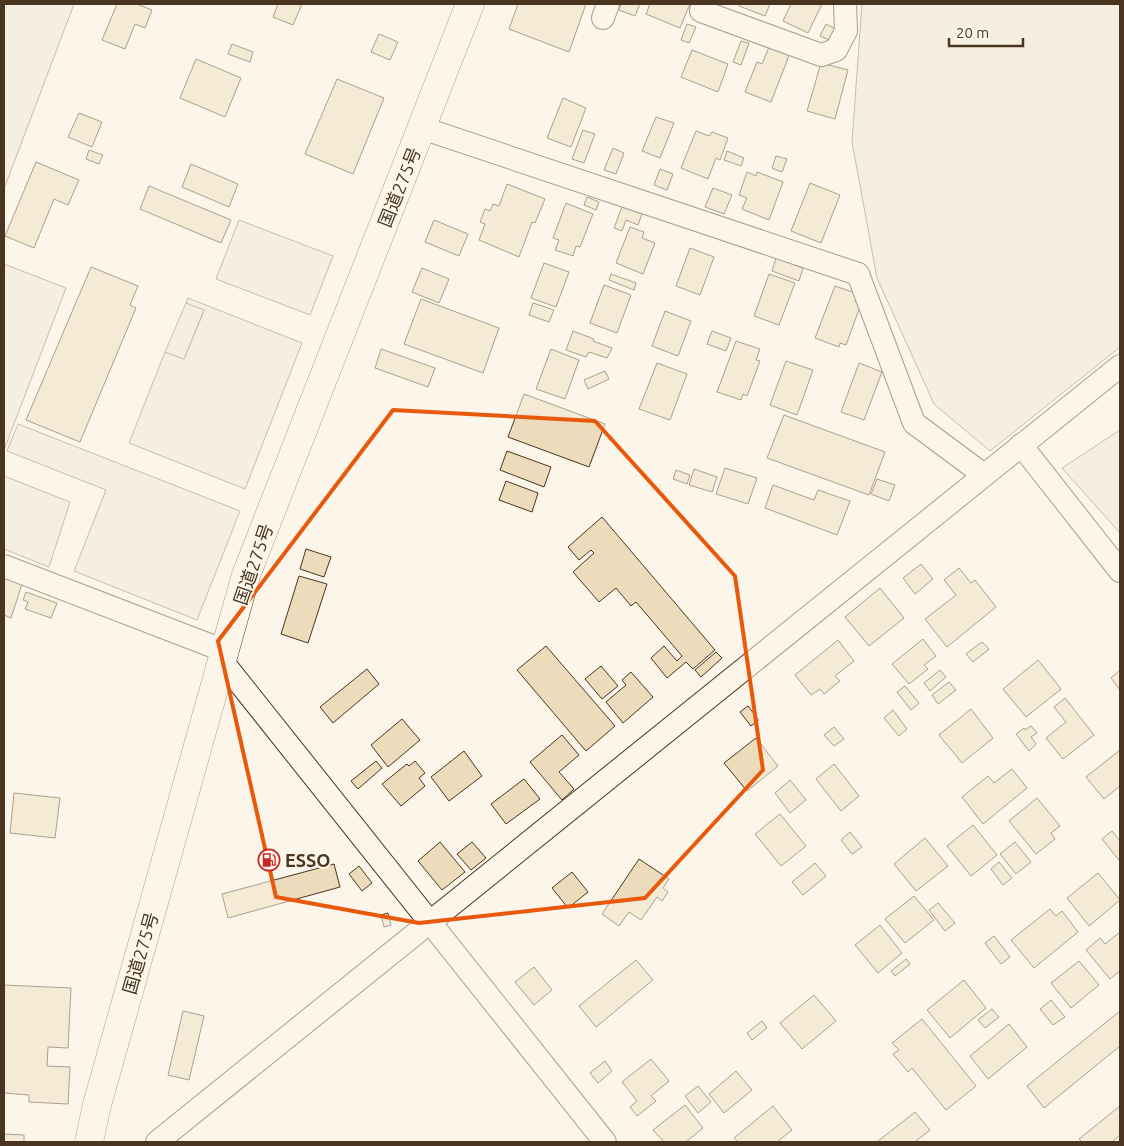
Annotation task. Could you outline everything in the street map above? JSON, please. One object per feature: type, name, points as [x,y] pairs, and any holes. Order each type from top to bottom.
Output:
[{"type":"highway","name":"国道275号","points":[[90,1142],[97,1104],[246,575],[470,4]]},
{"type":"street","points":[[703,4],[701,11],[821,56],[836,50],[846,31],[845,4]]},
{"type":"street","points":[[422,128],[858,274],[914,423],[984,475]]},
{"type":"street","points":[[157,1142],[1120,366]]},
{"type":"street","points":[[1022,445],[1120,571]]},
{"type":"street","points":[[4,566],[224,656],[430,922],[605,1142]]},
{"type":"highlighted area","points":[[393,410],[595,421],[735,576],[763,770],[645,898],[419,923],[276,897],[218,641]]},
{"type":"shaded area","points":[[4,4],[74,4],[4,189]]},
{"type":"shaded area","points":[[862,4],[1120,4],[1120,347],[990,451],[934,404],[877,278],[852,142]]},
{"type":"shaded area","points":[[239,220],[333,256],[310,315],[216,279]]},
{"type":"shaded area","points":[[4,264],[66,288],[4,450]]},
{"type":"shaded area","points":[[188,298],[302,343],[245,489],[129,443],[165,352],[184,359],[204,311],[186,303]]},
{"type":"shaded area","points":[[186,303],[204,310],[184,359],[165,352]]},
{"type":"shaded area","points":[[18,424],[240,511],[197,620],[74,571],[106,490],[7,451]]},
{"type":"shaded area","points":[[1120,430],[1120,533],[1062,468]]},
{"type":"shaded area","points":[[4,476],[70,502],[49,567],[4,549]]},
{"type":"building","points":[[117,4],[137,4],[152,10],[145,28],[135,24],[125,49],[102,40]]},
{"type":"building","points":[[278,4],[302,4],[293,25],[273,17]]},
{"type":"building","points":[[518,4],[586,4],[569,52],[509,29]]},
{"type":"building","points":[[621,4],[640,4],[635,16],[619,10]]},
{"type":"building","points":[[650,4],[690,4],[680,28],[646,14]]},
{"type":"building","points":[[740,4],[770,4],[765,16],[739,6]]},
{"type":"building","points":[[791,4],[822,4],[808,33],[783,21]]},
{"type":"building","points":[[687,24],[696,27],[689,43],[681,40]]},
{"type":"building","points":[[826,24],[836,29],[831,41],[820,36]]},
{"type":"building","points":[[379,34],[398,42],[390,60],[371,52]]},
{"type":"building","points":[[741,41],[749,43],[741,65],[733,62]]},
{"type":"building","points":[[232,44],[253,52],[250,62],[228,54]]},
{"type":"building","points":[[770,45],[790,53],[771,102],[745,92],[757,62],[762,64]]},
{"type":"building","points":[[692,50],[728,64],[718,92],[681,77]]},
{"type":"building","points":[[196,59],[241,78],[225,117],[180,98]]},
{"type":"building","points":[[821,63],[848,70],[835,119],[807,111]]},
{"type":"building","points":[[337,79],[384,98],[353,174],[305,154]]},
{"type":"building","points":[[563,98],[586,108],[571,147],[547,138]]},
{"type":"building","points":[[79,113],[102,122],[92,147],[68,137]]},
{"type":"building","points":[[656,117],[674,123],[660,158],[642,151]]},
{"type":"building","points":[[583,130],[595,134],[584,163],[572,159]]},
{"type":"building","points":[[696,131],[709,136],[712,132],[728,138],[720,160],[716,158],[708,179],[681,168]]},
{"type":"building","points":[[613,148],[624,153],[616,174],[604,170]]},
{"type":"building","points":[[89,150],[103,155],[99,164],[86,159]]},
{"type":"building","points":[[727,151],[744,158],[741,166],[724,160]]},
{"type":"building","points":[[776,156],[787,159],[782,172],[772,168]]},
{"type":"building","points":[[36,162],[79,180],[68,205],[54,199],[34,248],[5,236]]},
{"type":"building","points":[[191,164],[238,184],[229,207],[182,187]]},
{"type":"building","points":[[660,169],[673,174],[667,190],[654,185]]},
{"type":"building","points":[[747,172],[756,176],[757,172],[783,182],[769,220],[742,209],[747,198],[739,195]]},
{"type":"building","points":[[810,183],[840,195],[821,243],[791,231]]},
{"type":"building","points":[[507,184],[545,199],[535,223],[532,222],[519,257],[479,240],[485,224],[480,222],[485,209],[490,211],[493,204],[499,206]]},
{"type":"building","points":[[149,186],[231,220],[221,243],[140,209]]},
{"type":"building","points":[[713,188],[732,195],[724,214],[705,207]]},
{"type":"building","points":[[587,197],[599,202],[596,210],[584,205]]},
{"type":"building","points":[[566,203],[593,214],[580,247],[576,246],[573,256],[555,250],[559,240],[553,238]]},
{"type":"building","points":[[622,207],[642,214],[638,225],[626,220],[622,231],[614,228]]},
{"type":"building","points":[[434,220],[468,234],[459,256],[425,242]]},
{"type":"building","points":[[630,227],[644,232],[642,238],[655,243],[643,274],[616,263]]},
{"type":"building","points":[[690,248],[714,257],[700,295],[676,286]]},
{"type":"building","points":[[776,258],[803,268],[799,281],[772,271]]},
{"type":"building","points":[[544,263],[569,272],[556,307],[531,298]]},
{"type":"building","points":[[91,267],[138,286],[130,305],[136,308],[80,442],[26,420]]},
{"type":"building","points":[[422,268],[449,279],[439,303],[412,292]]},
{"type":"building","points":[[611,274],[636,283],[634,290],[609,280]]},
{"type":"building","points":[[769,274],[795,283],[779,325],[754,316]]},
{"type":"building","points":[[604,285],[631,295],[617,333],[590,323]]},
{"type":"building","points":[[835,286],[858,294],[855,302],[861,304],[846,345],[840,343],[839,347],[815,338]]},
{"type":"building","points":[[421,299],[499,328],[483,373],[404,344]]},
{"type":"building","points":[[533,303],[554,310],[549,322],[529,315]]},
{"type":"building","points":[[665,311],[691,321],[678,356],[652,346]]},
{"type":"building","points":[[573,331],[612,348],[607,358],[589,352],[586,357],[566,350]]},
{"type":"building","points":[[712,331],[731,338],[726,351],[707,344]]},
{"type":"building","points":[[736,341],[760,349],[756,360],[760,361],[747,396],[743,394],[741,400],[717,392]]},
{"type":"building","points":[[381,349],[435,368],[428,387],[375,368]]},
{"type":"building","points":[[551,349],[579,360],[565,399],[536,389]]},
{"type":"building","points":[[786,361],[813,370],[797,415],[770,405]]},
{"type":"building","points":[[657,363],[687,374],[670,420],[639,409]]},
{"type":"building","points":[[859,363],[882,372],[864,420],[841,412]]},
{"type":"building","points":[[605,371],[609,379],[588,389],[584,380]]},
{"type":"building","points":[[524,394],[605,424],[589,467],[508,437]]},
{"type":"building","points":[[784,415],[885,452],[869,495],[767,458]]},
{"type":"building","points":[[507,451],[551,467],[544,487],[500,470]]},
{"type":"building","points":[[725,468],[757,478],[748,504],[716,494]]},
{"type":"building","points":[[694,469],[717,477],[712,492],[689,485]]},
{"type":"building","points":[[676,470],[690,475],[687,484],[673,479]]},
{"type":"building","points":[[877,479],[895,485],[889,501],[871,494]]},
{"type":"building","points":[[506,481],[538,493],[532,512],[499,500]]},
{"type":"building","points":[[773,485],[814,500],[818,490],[850,501],[837,535],[765,508]]},
{"type":"building","points":[[602,517],[715,650],[693,669],[686,662],[667,678],[651,658],[664,646],[677,661],[682,656],[636,602],[631,606],[616,588],[599,602],[573,572],[594,553],[591,550],[579,560],[568,547]]},
{"type":"building","points":[[306,549],[331,557],[324,577],[300,569]]},
{"type":"building","points":[[921,564],[933,579],[915,594],[903,578]]},
{"type":"building","points":[[959,568],[971,583],[975,580],[996,607],[947,647],[925,619],[956,595],[944,580]]},
{"type":"building","points":[[299,576],[327,584],[308,643],[281,634]]},
{"type":"building","points":[[4,578],[22,584],[11,618],[4,615]]},
{"type":"building","points":[[880,588],[904,618],[869,646],[845,617]]},
{"type":"building","points":[[26,592],[57,603],[51,618],[25,609],[28,602],[23,600]]},
{"type":"building","points":[[923,639],[936,656],[924,665],[928,669],[909,684],[892,664]]},
{"type":"building","points":[[838,640],[854,661],[835,676],[840,681],[824,694],[820,689],[811,695],[795,675]]},
{"type":"building","points":[[982,642],[989,649],[973,662],[966,654]]},
{"type":"building","points":[[546,646],[615,726],[586,751],[517,670]]},
{"type":"building","points":[[716,652],[722,658],[701,677],[695,670]]},
{"type":"building","points":[[1038,660],[1061,689],[1026,717],[1003,689]]},
{"type":"building","points":[[601,666],[618,686],[602,699],[585,679]]},
{"type":"building","points":[[367,669],[379,684],[333,723],[320,707]]},
{"type":"building","points":[[940,670],[946,677],[930,691],[924,683]]},
{"type":"building","points":[[1120,670],[1120,690],[1111,678]]},
{"type":"building","points":[[631,672],[653,697],[623,723],[606,702],[626,685],[622,680]]},
{"type":"building","points":[[949,682],[956,690],[938,704],[932,695]]},
{"type":"building","points":[[905,686],[919,703],[911,710],[897,692]]},
{"type":"building","points":[[1065,698],[1094,735],[1063,759],[1046,738],[1066,722],[1054,707]]},
{"type":"building","points":[[748,706],[759,720],[751,726],[740,712]]},
{"type":"building","points":[[971,709],[993,738],[962,763],[939,735]]},
{"type":"building","points":[[893,710],[907,729],[899,736],[884,718]]},
{"type":"building","points":[[402,719],[420,740],[388,767],[371,745]]},
{"type":"building","points":[[1031,726],[1037,733],[1031,737],[1036,744],[1029,751],[1016,734],[1024,728],[1025,730]]},
{"type":"building","points":[[834,727],[844,739],[834,746],[824,735]]},
{"type":"building","points":[[562,735],[579,755],[559,772],[574,789],[562,800],[530,762]]},
{"type":"building","points":[[756,738],[778,766],[747,791],[724,763]]},
{"type":"building","points":[[1120,750],[1120,786],[1104,799],[1086,777]]},
{"type":"building","points":[[464,751],[482,776],[449,801],[431,777]]},
{"type":"building","points":[[376,761],[382,768],[358,789],[351,781]]},
{"type":"building","points":[[415,761],[425,773],[419,778],[425,786],[401,806],[382,784],[407,764],[409,766]]},
{"type":"building","points":[[834,764],[859,796],[841,811],[816,779]]},
{"type":"building","points":[[1012,769],[1027,788],[983,824],[962,797],[988,776],[994,783]]},
{"type":"building","points":[[524,779],[540,799],[506,824],[491,804]]},
{"type":"building","points":[[790,780],[806,800],[790,813],[775,793]]},
{"type":"building","points":[[14,793],[60,798],[55,838],[10,833]]},
{"type":"building","points":[[1037,798],[1060,826],[1051,833],[1055,839],[1036,854],[1009,821]]},
{"type":"building","points":[[780,814],[806,846],[781,866],[755,834]]},
{"type":"building","points":[[973,825],[997,855],[971,876],[947,846]]},
{"type":"building","points":[[1112,831],[1120,841],[1119,860],[1102,839]]},
{"type":"building","points":[[850,832],[862,847],[852,854],[841,840]]},
{"type":"building","points":[[925,838],[948,866],[916,891],[894,864]]},
{"type":"building","points":[[440,842],[465,872],[442,890],[418,861]]},
{"type":"building","points":[[472,842],[486,858],[471,870],[457,854]]},
{"type":"building","points":[[1015,842],[1031,862],[1016,874],[1000,854]]},
{"type":"building","points":[[639,859],[669,879],[663,888],[668,892],[662,901],[657,897],[641,920],[629,912],[619,926],[602,914]]},
{"type":"building","points":[[999,862],[1012,878],[1003,885],[991,869]]},
{"type":"building","points":[[815,863],[826,876],[803,895],[792,882]]},
{"type":"building","points":[[334,864],[340,887],[228,918],[222,894]]},
{"type":"building","points":[[359,866],[372,883],[362,891],[349,874]]},
{"type":"building","points":[[572,872],[588,892],[568,908],[552,888]]},
{"type":"building","points":[[1098,873],[1120,900],[1089,926],[1067,898]]},
{"type":"building","points":[[914,896],[934,920],[905,943],[885,919]]},
{"type":"building","points":[[938,903],[955,923],[945,931],[929,910]]},
{"type":"building","points":[[1050,909],[1056,916],[1062,911],[1078,932],[1034,968],[1011,940]]},
{"type":"building","points":[[388,913],[391,925],[384,927],[381,915]]},
{"type":"building","points":[[880,925],[902,953],[878,973],[855,945]]},
{"type":"building","points":[[1120,932],[1120,971],[1110,979],[1086,950],[1100,938],[1105,944]]},
{"type":"building","points":[[994,936],[1010,957],[1001,964],[985,943]]},
{"type":"building","points":[[906,959],[910,964],[895,976],[891,971]]},
{"type":"building","points":[[636,960],[653,980],[596,1027],[579,1006]]},
{"type":"building","points":[[1079,961],[1099,985],[1071,1008],[1051,983]]},
{"type":"building","points":[[534,967],[552,990],[534,1005],[515,982]]},
{"type":"building","points":[[964,980],[986,1008],[950,1038],[927,1010]]},
{"type":"building","points":[[4,985],[71,988],[68,1048],[48,1047],[47,1066],[70,1067],[68,1104],[29,1102],[29,1095],[4,1093]]},
{"type":"building","points":[[814,995],[836,1021],[802,1049],[780,1023]]},
{"type":"building","points":[[1051,1000],[1065,1017],[1053,1025],[1040,1009]]},
{"type":"building","points":[[992,1009],[999,1017],[985,1028],[978,1020]]},
{"type":"building","points":[[183,1011],[204,1016],[189,1080],[168,1075]]},
{"type":"building","points":[[1120,1011],[1120,1046],[1044,1108],[1027,1086]]},
{"type":"building","points":[[922,1019],[976,1086],[946,1110],[912,1068],[908,1072],[893,1054],[899,1050],[892,1043]]},
{"type":"building","points":[[762,1021],[767,1028],[752,1040],[747,1033]]},
{"type":"building","points":[[1009,1024],[1027,1047],[988,1079],[970,1056]]},
{"type":"building","points":[[651,1059],[669,1081],[651,1096],[656,1101],[637,1116],[630,1107],[637,1101],[622,1082]]},
{"type":"building","points":[[605,1061],[612,1071],[598,1083],[590,1073]]},
{"type":"building","points":[[736,1071],[752,1090],[724,1113],[709,1094]]},
{"type":"building","points":[[698,1086],[711,1102],[698,1113],[685,1096]]},
{"type":"building","points":[[685,1105],[703,1128],[686,1142],[664,1142],[653,1130]]},
{"type":"building","points":[[773,1106],[792,1130],[777,1142],[738,1142],[734,1138]]},
{"type":"building","points":[[1120,1106],[1120,1135],[1112,1142],[1082,1142],[1079,1139]]},
{"type":"building","points":[[915,1112],[930,1130],[915,1142],[877,1142]]},
{"type":"building","points":[[4,1134],[24,1135],[24,1142],[4,1142]]},
{"type":"place","name":"ESSO","points":[[269,860]]}]
